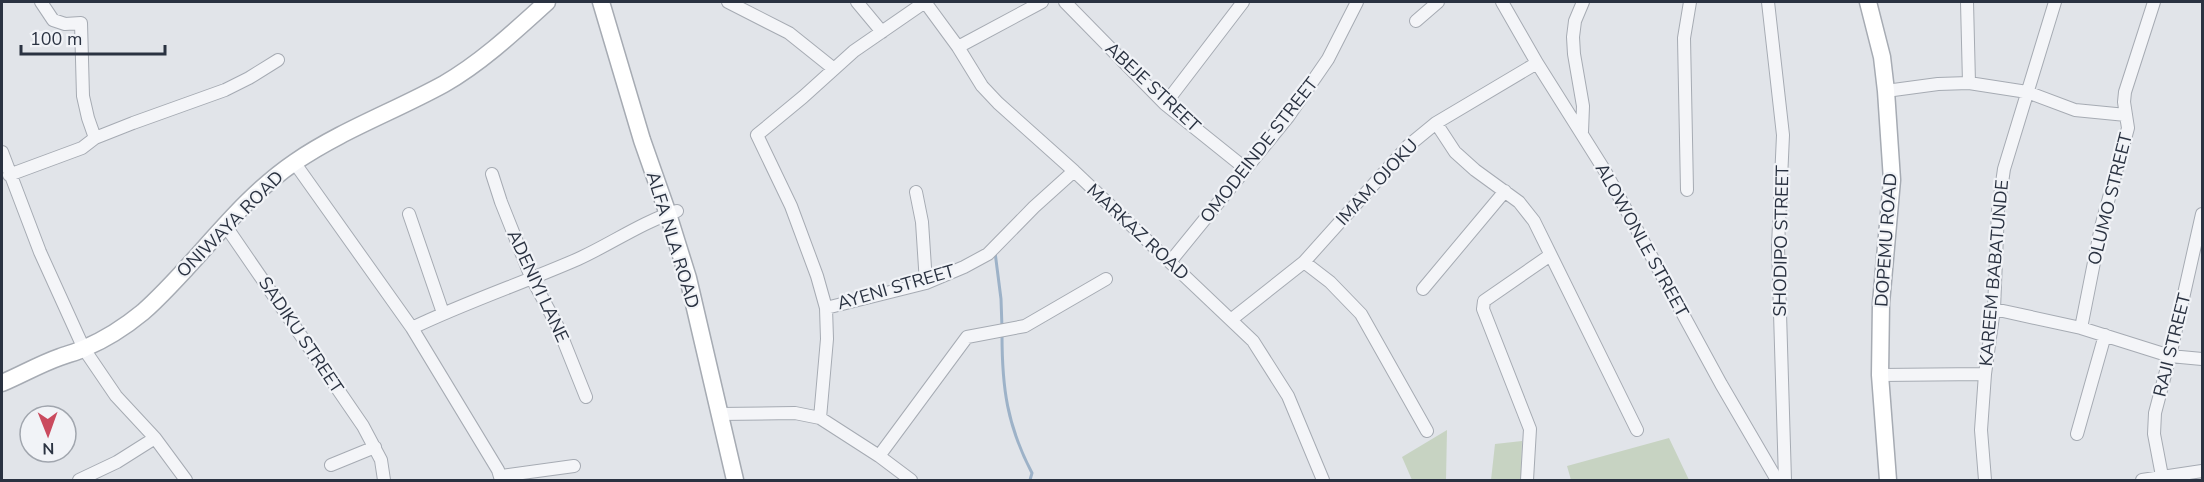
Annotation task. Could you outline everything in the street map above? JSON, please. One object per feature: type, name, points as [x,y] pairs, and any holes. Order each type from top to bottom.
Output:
[{"type":"main road","name":"ONIWAYA ROAD","points":[[2,383],[59,357],[84,349],[127,324],[143,312],[225,225],[294,162],[334,137],[445,83],[478,61],[547,2]]},
{"type":"main road","name":"ALFA NLA ROAD","points":[[601,2],[642,140],[673,212]]},
{"type":"main road","name":"ALFA NLA ROAD","points":[[613,2],[673,212],[724,413],[746,480]]},
{"type":"main road","name":"DOPEMU ROAD","points":[[1868,2],[1882,57],[1887,91],[1886,115],[1892,180],[1881,303],[1880,375],[1888,480]]},
{"type":"main road","name":"ALFA NLA ROAD","points":[[724,413],[735,480]]},
{"type":"street","points":[[41,2],[53,20],[65,24],[81,23],[83,96],[95,138]]},
{"type":"street","points":[[728,2],[789,33],[834,69]]},
{"type":"street","points":[[857,2],[882,32]]},
{"type":"street","points":[[820,418],[827,339],[826,308],[817,276],[791,206],[757,138],[760,132],[854,51],[925,2]]},
{"type":"street","name":"MARKAZ ROAD","points":[[925,2],[958,47],[982,86],[998,103],[1074,171],[1253,341],[1288,396],[1323,480]]},
{"type":"street","points":[[958,47],[1042,2]]},
{"type":"street","name":"ABEJE STREET","points":[[1065,2],[1165,104],[1246,169]]},
{"type":"street","points":[[1165,104],[1243,2]]},
{"type":"street","name":"OMODEINDE STREET","points":[[1170,262],[1267,145],[1310,87],[1328,59],[1357,2]]},
{"type":"street","points":[[1416,21],[1438,2]]},
{"type":"street","name":"ALOWONLE STREET","points":[[1502,2],[1537,63],[1582,132],[1651,253],[1721,384],[1777,480]]},
{"type":"street","points":[[1582,132],[1583,106],[1573,37],[1575,21],[1583,2]]},
{"type":"street","points":[[1687,190],[1684,38],[1690,2]]},
{"type":"street","name":"SHODIPO STREET","points":[[1768,2],[1783,135],[1778,246],[1785,480]]},
{"type":"street","points":[[1967,2],[1969,83]]},
{"type":"street","name":"KAREEM BABATUNDE","points":[[1985,480],[1981,430],[1985,374],[1994,309],[1998,210],[2002,179],[2055,2]]},
{"type":"street","name":"OLUMO STREET","points":[[2081,328],[2101,227],[2128,128],[2124,102],[2125,92],[2154,2]]},
{"type":"street","points":[[9,175],[82,148],[95,138],[225,90],[278,60]]},
{"type":"street","name":"IMAM OJOKU","points":[[1232,319],[1304,262],[1408,146],[1436,123],[1537,63]]},
{"type":"street","points":[[1887,91],[1938,84],[1969,83],[2027,92],[2075,110],[2126,115]]},
{"type":"street","points":[[1436,123],[1455,152],[1475,170],[1519,202],[1534,221],[1549,256],[1637,430]]},
{"type":"street","points":[[2,152],[40,252],[84,349],[116,396],[155,438],[186,480]]},
{"type":"street","points":[[294,162],[412,328],[454,395],[501,478],[574,466]]},
{"type":"street","name":"AYENI STREET","points":[[826,308],[926,283],[988,254],[1034,207],[1074,171]]},
{"type":"street","name":"ADENIYI LANE","points":[[492,174],[531,277],[558,327],[586,397]]},
{"type":"street","points":[[1424,289],[1505,191]]},
{"type":"street","points":[[916,192],[922,222],[926,283]]},
{"type":"street","points":[[412,328],[443,313],[576,260],[626,233],[673,212]]},
{"type":"street","points":[[409,214],[443,313]]},
{"type":"street","name":"RAJI STREET","points":[[2162,476],[2154,434],[2155,413],[2198,252],[2202,214]]},
{"type":"street","name":"SADIKU STREET","points":[[225,225],[357,417],[381,460],[384,480]]},
{"type":"street","points":[[1527,480],[1530,429],[1483,304],[1484,301],[1549,256]]},
{"type":"street","points":[[1304,262],[1330,282],[1361,314],[1427,431]]},
{"type":"street","points":[[879,456],[967,337],[1025,326],[1106,279]]},
{"type":"street","points":[[1994,309],[2081,328],[2170,356],[2202,359]]},
{"type":"street","points":[[2076,434],[2105,336]]},
{"type":"street","points":[[1880,375],[1985,374]]},
{"type":"street","points":[[724,413],[795,413],[820,418],[879,456],[898,476],[911,480]]},
{"type":"street","points":[[79,480],[117,462],[155,438]]},
{"type":"street","points":[[331,465],[375,447]]},
{"type":"street","points":[[2142,480],[2202,471]]},
{"type":"green space","points":[[1447,430],[1446,480],[1412,480],[1402,457]]},
{"type":"green space","points":[[1669,438],[1689,480],[1571,480],[1567,466]]},
{"type":"green space","points":[[1522,441],[1521,480],[1491,480],[1495,444]]},
{"type":"waterway","points":[[995,252],[1002,328]]},
{"type":"waterway","points":[[1002,335],[1003,372],[1008,406],[1017,439],[1032,473],[1030,480]]}]
